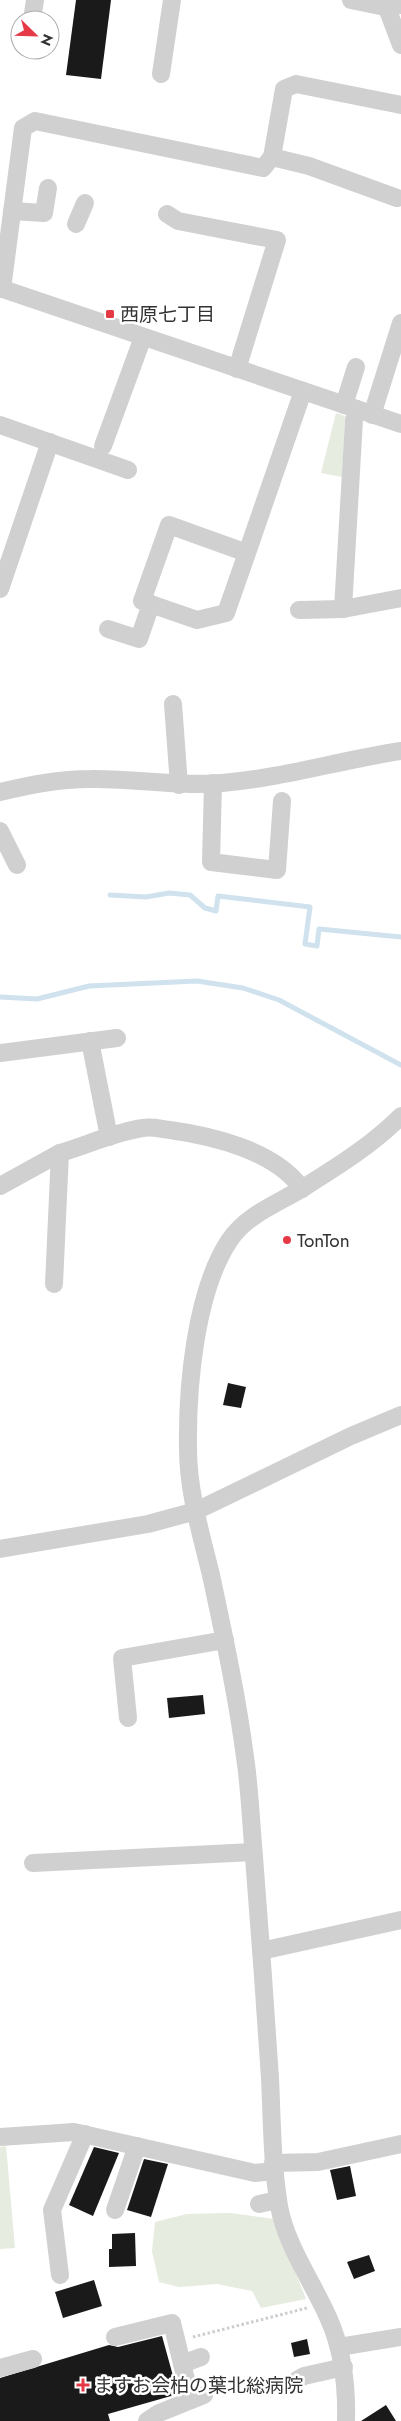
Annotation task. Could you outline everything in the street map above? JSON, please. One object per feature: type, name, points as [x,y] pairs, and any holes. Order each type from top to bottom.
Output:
[{"type":"street","points":[[160,74],[172,0]]},
{"type":"street","points":[[350,0],[380,6],[390,3],[401,45]]},
{"type":"street","points":[[401,105],[296,84],[284,89],[272,157],[263,168],[35,121],[22,128],[1,288],[401,424]]},
{"type":"street","points":[[272,157],[309,166],[397,198]]},
{"type":"street","points":[[12,211],[44,213],[48,188]]},
{"type":"street","points":[[76,224],[85,203]]},
{"type":"street","points":[[167,214],[178,221],[278,240],[237,369]]},
{"type":"street","points":[[343,609],[354,420],[401,323]]},
{"type":"street","points":[[103,446],[143,337]]},
{"type":"street","points":[[356,367],[358,410]]},
{"type":"street","points":[[246,553],[169,525],[142,601],[197,620],[226,613],[303,391]]},
{"type":"street","points":[[0,425],[128,470]]},
{"type":"street","points":[[0,589],[50,442]]},
{"type":"street","points":[[299,610],[343,609],[401,598]]},
{"type":"street","points":[[108,629],[139,639],[151,604]]},
{"type":"street","points":[[173,704],[178,785]]},
{"type":"street","points":[[0,792],[43,782],[91,779],[178,785],[213,784],[291,775],[401,751]]},
{"type":"street","points":[[213,784],[211,862],[277,870],[282,801]]},
{"type":"street","points":[[0,831],[17,866]]},
{"type":"street","points":[[0,1053],[116,1038]]},
{"type":"street","points":[[90,1041],[109,1137]]},
{"type":"street","points":[[346,2421],[347,2393],[344,2367],[339,2348],[322,2304],[289,2236],[278,2200],[274,2167],[261,1951],[246,1760],[225,1640],[196,1510],[188,1454],[190,1393],[194,1352],[215,1267],[230,1240],[247,1220],[302,1189],[381,1137],[401,1116]]},
{"type":"street","points":[[0,1186],[60,1153],[145,1127],[212,1138],[235,1145],[292,1175],[302,1189]]},
{"type":"street","points":[[54,1284],[60,1153]]},
{"type":"street","points":[[0,1549],[148,1524],[196,1510],[351,1436],[401,1415]]},
{"type":"street","points":[[128,1718],[122,1658],[225,1640]]},
{"type":"street","points":[[33,1863],[253,1852]]},
{"type":"street","points":[[261,1951],[401,1920]]},
{"type":"street","points":[[0,2137],[50,2133],[85,2134],[255,2172],[274,2167],[318,2162],[401,2144]]},
{"type":"street","points":[[60,2275],[52,2210],[85,2134]]},
{"type":"street","points":[[115,2210],[137,2146]]},
{"type":"street","points":[[260,2204],[278,2200]]},
{"type":"street","points":[[116,2337],[172,2323],[182,2364],[198,2398],[160,2413],[147,2421]]},
{"type":"street","points":[[339,2348],[401,2337]]},
{"type":"street","points":[[182,2364],[201,2357]]},
{"type":"street","points":[[0,2368],[33,2359]]},
{"type":"street","points":[[297,2380],[304,2376],[344,2367]]},
{"type":"path","points":[[193,2337],[322,2304]]},
{"type":"shaded area","points":[[336,413],[345,416],[342,477],[321,473]]},
{"type":"shaded area","points":[[6,2146],[15,2248],[0,2249],[0,2147]]},
{"type":"shaded area","points":[[231,2213],[274,2219],[306,2299],[261,2308],[252,2291],[217,2284],[179,2287],[159,2282],[152,2251],[155,2222],[187,2214]]},
{"type":"building","points":[[76,0],[111,0],[101,79],[66,75]]},
{"type":"building","points":[[228,1383],[246,1387],[241,1408],[223,1405]]},
{"type":"building","points":[[203,1695],[205,1714],[169,1718],[167,1698]]},
{"type":"building","points":[[94,2147],[119,2153],[93,2216],[69,2205]]},
{"type":"building","points":[[144,2159],[168,2164],[151,2217],[127,2210]]},
{"type":"building","points":[[350,2166],[356,2196],[337,2200],[330,2170]]},
{"type":"building","points":[[135,2233],[136,2266],[109,2267],[109,2249],[112,2249],[112,2234]]},
{"type":"building","points":[[369,2255],[375,2271],[354,2279],[347,2262]]},
{"type":"building","points":[[94,2280],[102,2306],[63,2318],[55,2292]]},
{"type":"building","points":[[162,2336],[178,2394],[108,2414],[110,2421],[0,2421],[0,2378],[109,2345],[118,2347]]},
{"type":"building","points":[[307,2339],[310,2354],[294,2357],[291,2343]]},
{"type":"building","points":[[386,2405],[396,2421],[361,2421]]},
{"type":"waterway","points":[[110,895],[146,897],[169,893],[190,895],[205,908],[216,911],[218,896],[310,907],[305,944],[317,946],[319,929],[401,937]]},
{"type":"waterway","points":[[0,997],[37,999],[89,986],[197,981],[243,988],[279,1000],[401,1065]]},
{"type":"place","name":"西原七丁目","points":[[110,314]]},
{"type":"place","name":"TonTon","points":[[287,1240]]},
{"type":"place","name":"ますお会柏の葉北総病院","points":[[83,2385]]}]
